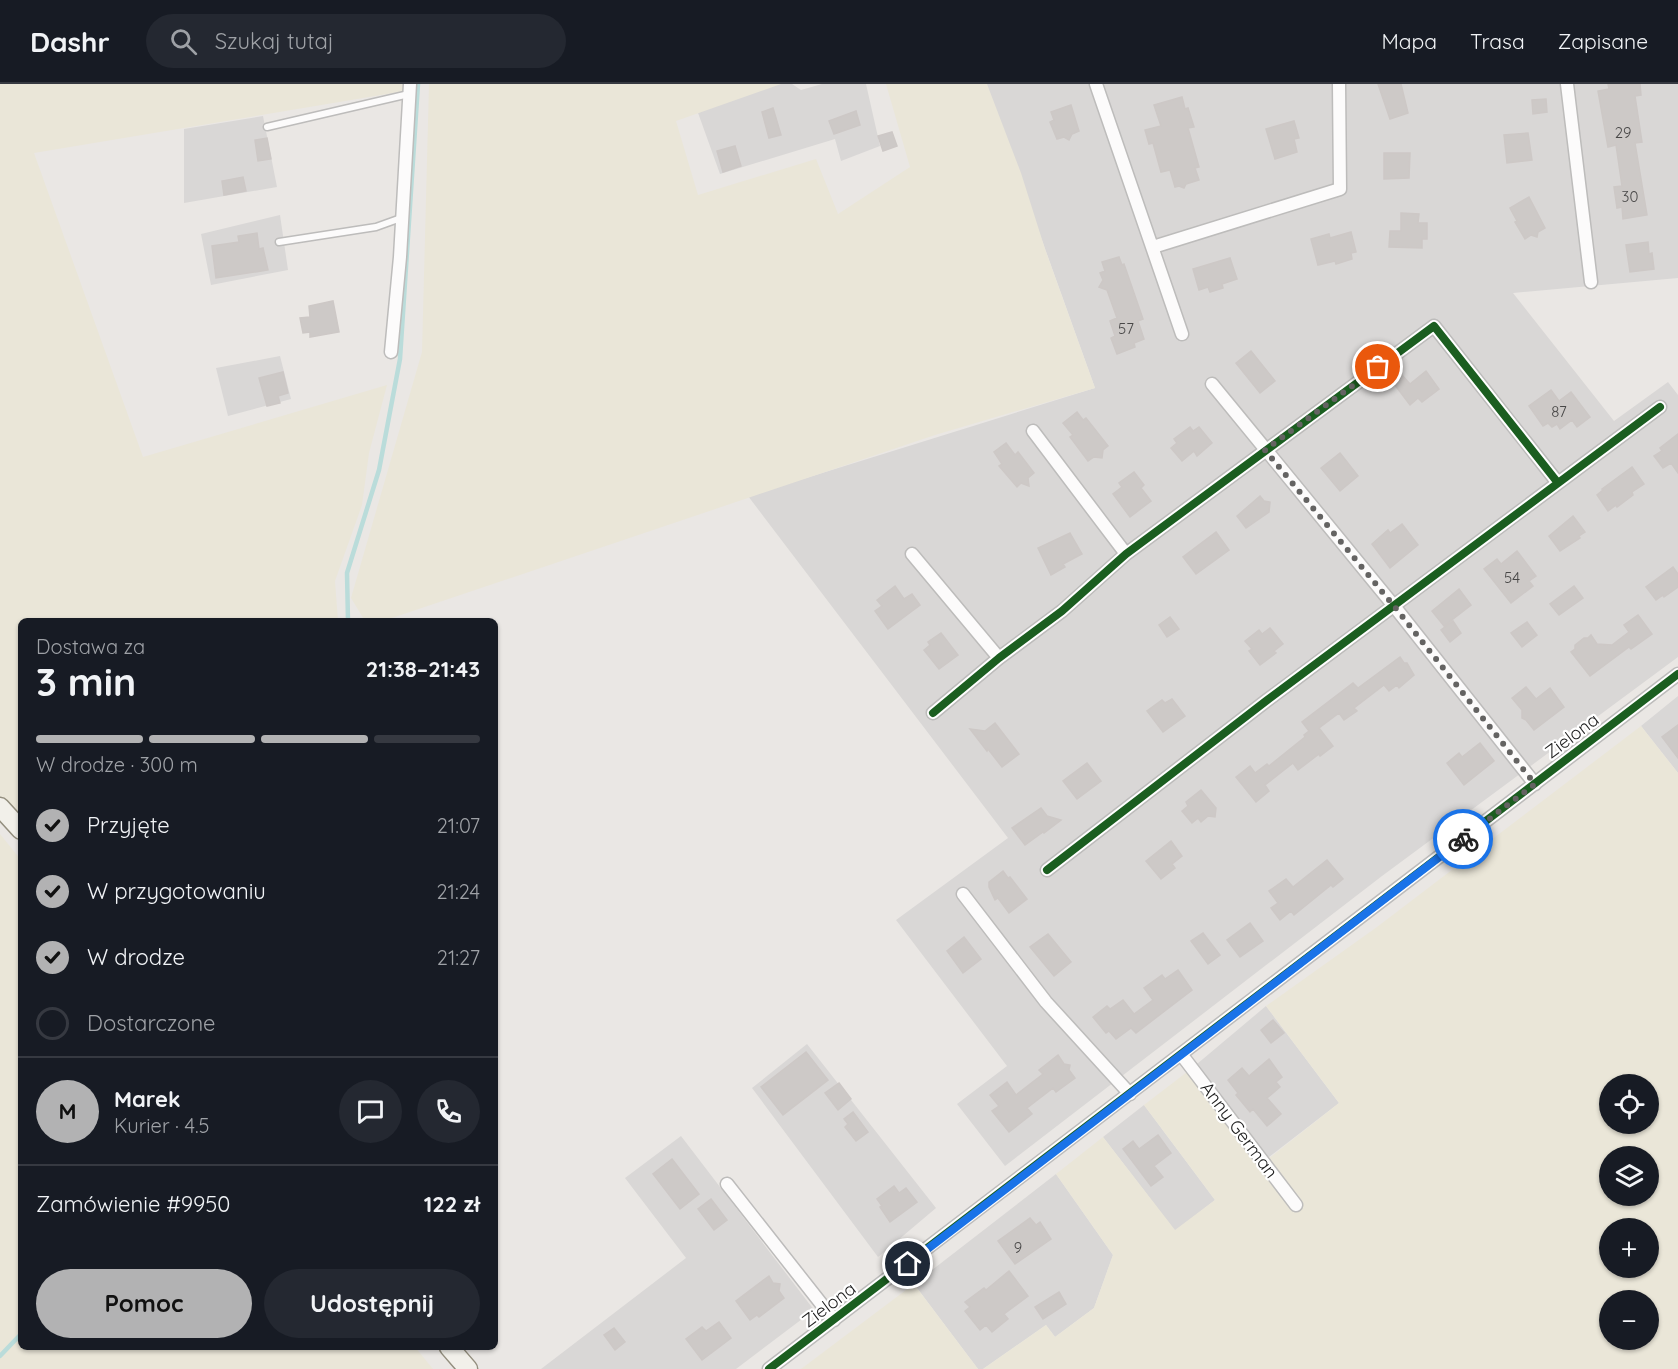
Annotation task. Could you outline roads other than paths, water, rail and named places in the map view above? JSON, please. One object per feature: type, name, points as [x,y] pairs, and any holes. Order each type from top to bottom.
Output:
[{"type":"street","points":[[1096,84],[1182,334]]},
{"type":"street","points":[[1153,247],[1340,189],[1339,84]]},
{"type":"street","points":[[1567,84],[1591,282]]},
{"type":"street","points":[[392,352],[400,257],[409,89]]},
{"type":"street","points":[[933,713],[999,658],[1062,611],[1126,554],[1434,326],[1558,483]]},
{"type":"street","points":[[1212,384],[1394,606],[1535,784]]},
{"type":"street","points":[[1047,870],[1266,701],[1660,407]]},
{"type":"street","points":[[1034,431],[1126,554]]},
{"type":"street","points":[[912,554],[999,658]]},
{"type":"street","name":"Zielona","points":[[770,1369],[1678,674]]},
{"type":"street","points":[[0,807],[18,827]]},
{"type":"street","points":[[963,894],[1046,1002],[1130,1094]]},
{"type":"street","name":"Anny German","points":[[1181,1054],[1296,1205]]},
{"type":"street","points":[[727,1184],[834,1320]]},
{"type":"street","points":[[452,1350],[468,1369]]},
{"type":"lane","points":[[267,127],[409,89]]},
{"type":"lane","points":[[279,242],[376,227],[401,218]]},
{"type":"waterway","points":[[348,618],[347,573],[379,470],[400,359],[418,84]]},
{"type":"waterway","points":[[0,1356],[18,1337]]}]
